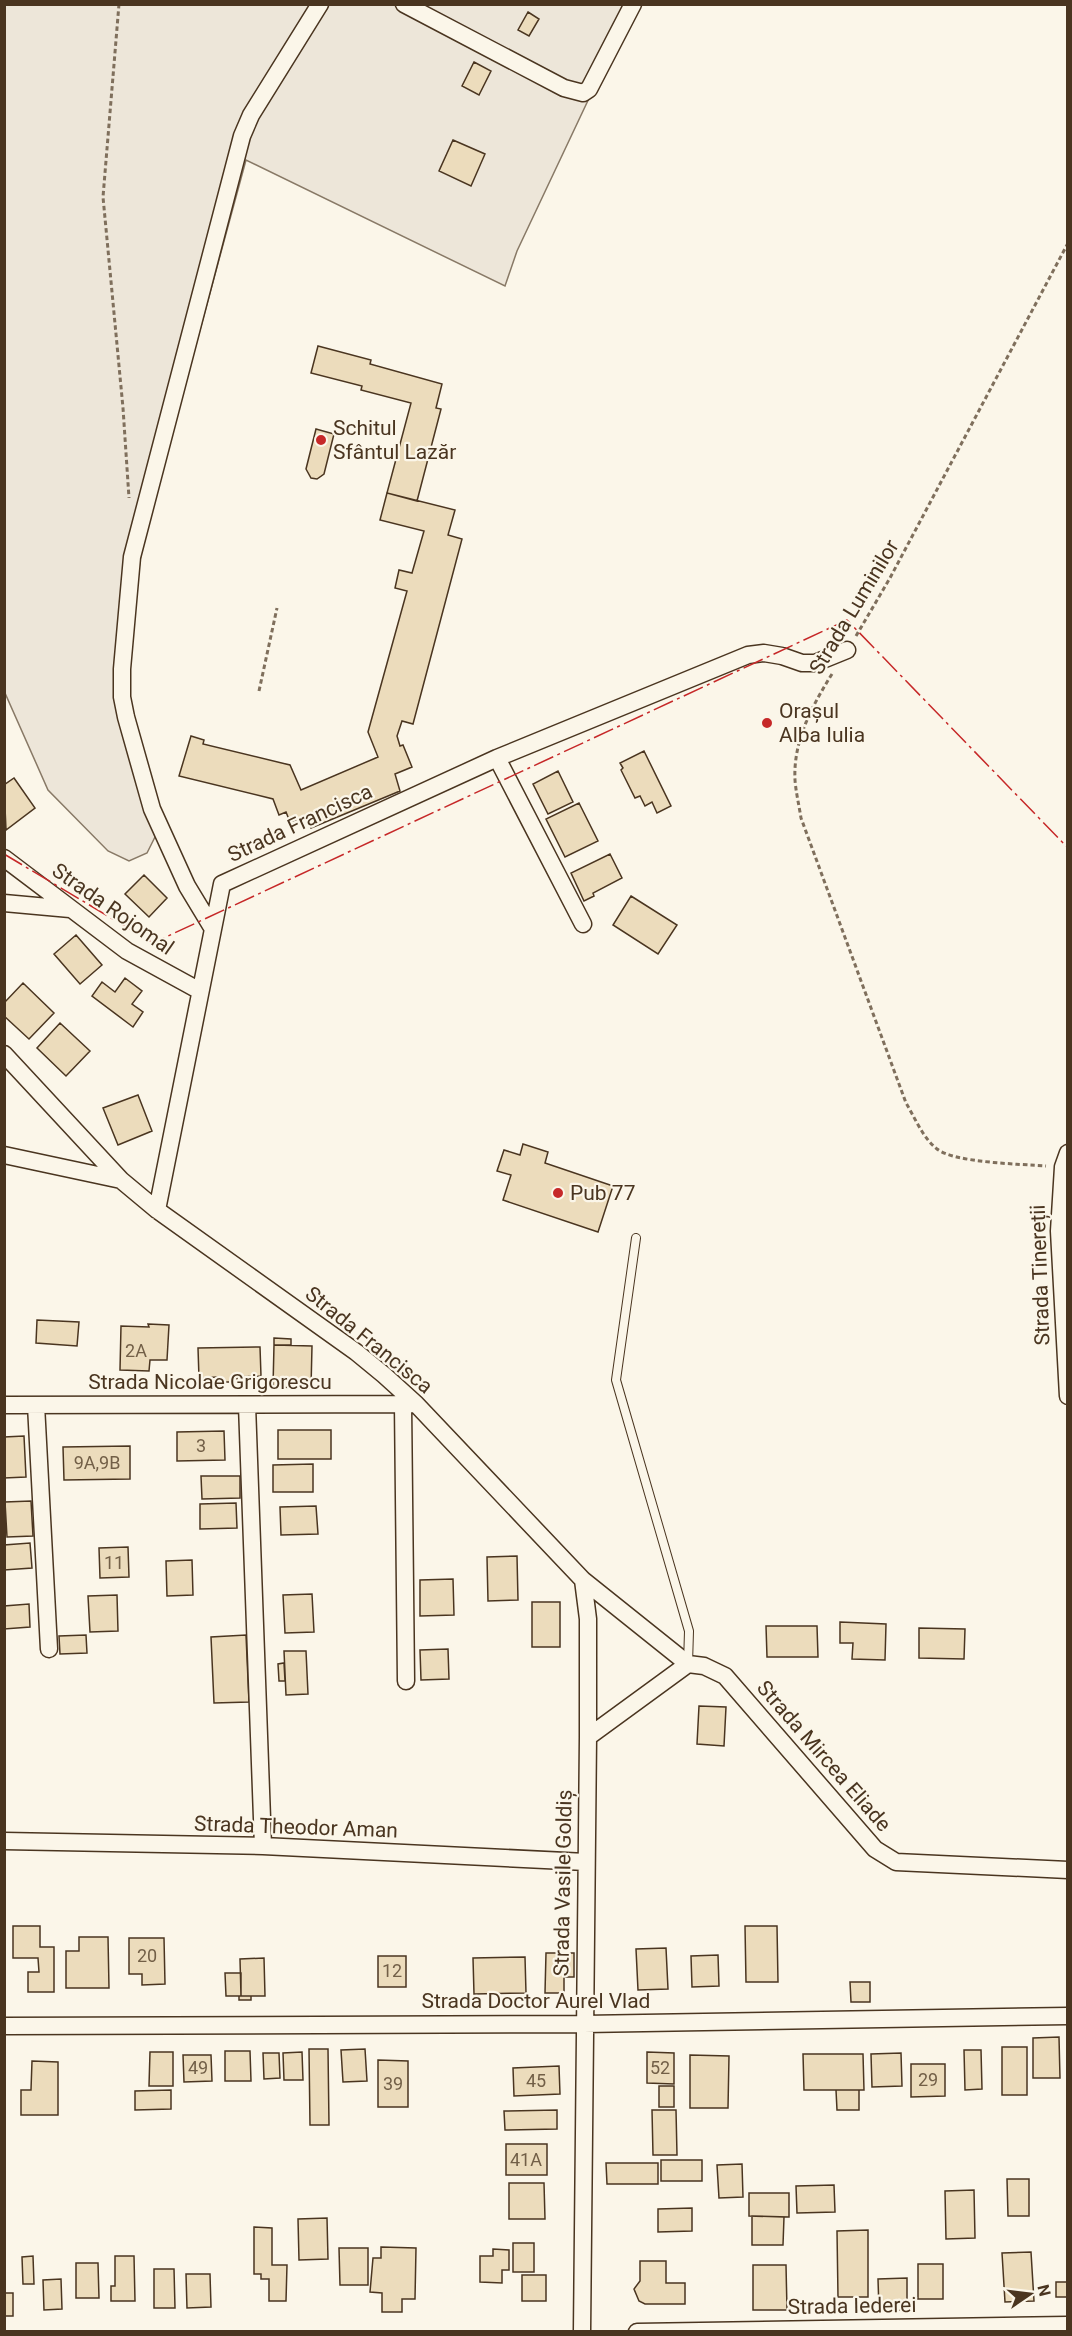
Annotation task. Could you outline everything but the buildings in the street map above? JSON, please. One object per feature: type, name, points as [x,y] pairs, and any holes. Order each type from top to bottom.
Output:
[{"type":"street","points":[[213,929],[187,886],[152,809],[126,717],[122,697],[122,669],[132,557],[242,136],[251,116],[320,4]]},
{"type":"street","points":[[404,4],[564,88],[583,93],[589,89],[633,4]]},
{"type":"street","points":[[583,924],[497,758],[748,655],[764,653],[802,663],[815,663],[847,650]]},
{"type":"street","name":"Strada Francisca","points":[[157,1210],[222,884],[497,758]]},
{"type":"street","name":"Strada Rojomal","points":[[4,858],[127,951],[200,991]]},
{"type":"street","points":[[4,903],[71,909]]},
{"type":"street","name":"Strada Francisca","points":[[4,1054],[121,1180],[157,1210],[356,1352],[583,1580]]},
{"type":"street","points":[[4,1155],[121,1180]]},
{"type":"street","name":"Strada Tinereții","points":[[1065,1160],[1059,1231],[1068,1396]]},
{"type":"street","points":[[406,1681],[410,1404]]},
{"type":"street","name":"Strada Nicolae Grigorescu","points":[[4,1406],[410,1404]]},
{"type":"street","points":[[36,1405],[49,1649]]},
{"type":"street","points":[[246,1405],[263,1846]]},
{"type":"street","name":"Strada Mircea Eliade","points":[[583,1580],[688,1664],[704,1666],[725,1676],[875,1849],[896,1862],[1068,1870]]},
{"type":"street","name":"Strada Vasile Goldiș","points":[[582,2331],[588,1737],[588,1618],[583,1580]]},
{"type":"street","points":[[588,1737],[688,1664]]},
{"type":"street","name":"Strada Theodor Aman","points":[[4,1841],[263,1846],[586,1862]]},
{"type":"street","name":"Strada Doctor Aurel Vlad","points":[[4,2026],[584,2024],[1068,2016]]},
{"type":"street","name":"Strada Iederei","points":[[637,2331],[1068,2325]]},
{"type":"lane","points":[[636,1238],[616,1380],[689,1631],[688,1664]]},
{"type":"path","points":[[119,4],[103,197],[123,408],[129,499]]},
{"type":"path","name":"Strada Luminilor","points":[[1065,1160],[964,1159],[938,1150],[925,1136],[906,1103],[801,818],[795,778],[805,722],[816,700],[890,578],[1068,243]]},
{"type":"path","points":[[259,692],[277,608]]},
{"type":"shaded area","points":[[4,5],[633,5],[517,251],[505,286],[246,160],[143,540],[128,648],[130,708],[155,837],[147,853],[129,861],[108,851],[48,790],[5,693]]},
{"type":"power","points":[[4,854],[153,943],[847,620],[1068,848]]},
{"type":"place","name":"Schitul Sfântul Lazăr","points":[[321,440]]},
{"type":"place","name":"Orașul Alba Iulia","points":[[767,723]]},
{"type":"place","name":"Pub 77","points":[[558,1193]]}]
